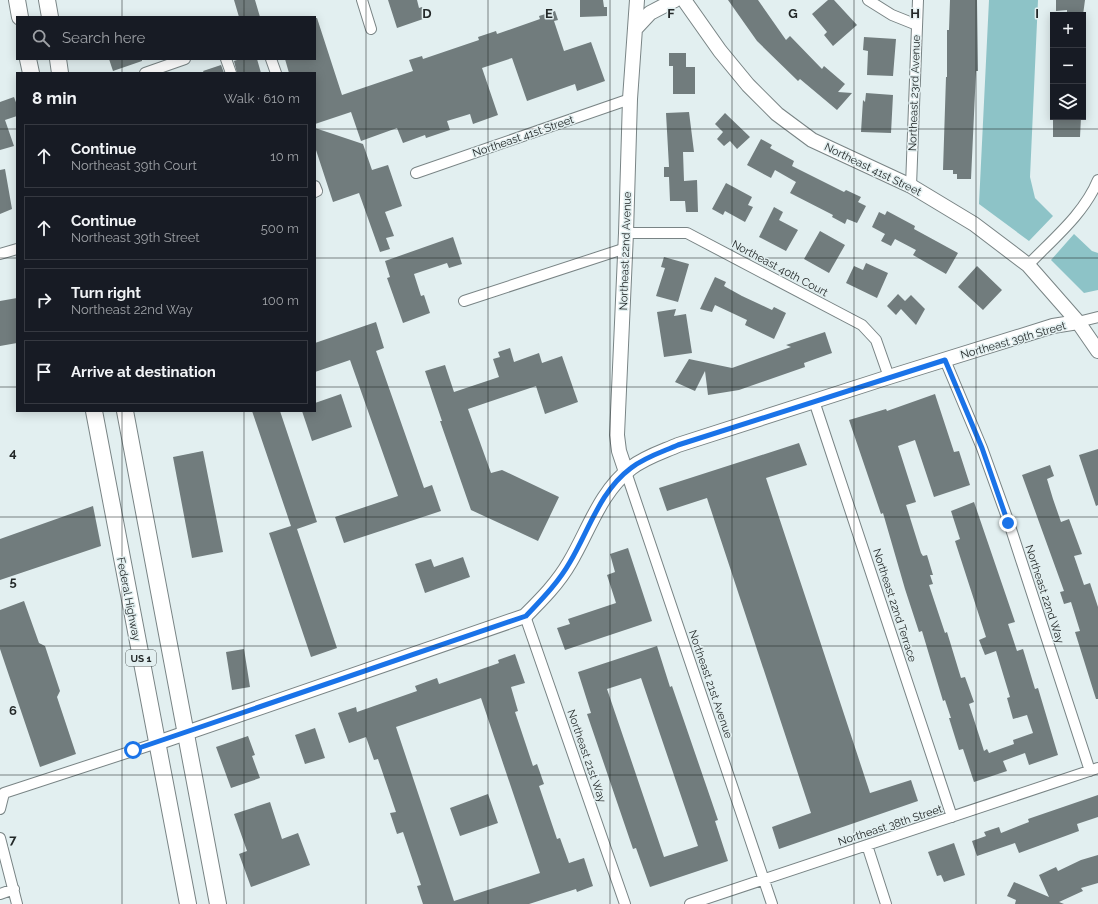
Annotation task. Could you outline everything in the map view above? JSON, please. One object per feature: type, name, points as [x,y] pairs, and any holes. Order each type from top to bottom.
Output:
[{"type":"main road","points":[[17,0],[20,16]]},
{"type":"main road","points":[[47,0],[50,16]]},
{"type":"main road","points":[[28,60],[30,72]]},
{"type":"main road","points":[[58,60],[60,72]]},
{"type":"main road","name":"Federal Highway","points":[[94,412],[188,904]]},
{"type":"main road","name":"US 1","points":[[125,412],[218,904]]},
{"type":"street","points":[[362,0],[371,29]]},
{"type":"street","name":"Northeast 22nd Avenue","points":[[626,472],[619,451],[617,435],[626,248],[630,99],[638,0]]},
{"type":"street","points":[[636,28],[650,13],[675,0]]},
{"type":"street","name":"Northeast 41st Street","points":[[684,0],[720,51],[748,85],[778,114],[812,140],[911,186],[974,224],[1028,265],[1078,322]]},
{"type":"street","points":[[868,0],[892,15],[917,25]]},
{"type":"street","name":"Northeast 23rd Avenue","points":[[911,186],[918,0]]},
{"type":"street","points":[[158,71],[183,60]]},
{"type":"street","points":[[226,60],[231,72]]},
{"type":"street","points":[[271,60],[276,72]]},
{"type":"street","name":"Northeast 41st Street","points":[[416,173],[630,99]]},
{"type":"street","points":[[1028,265],[1070,222],[1090,197],[1098,180]]},
{"type":"street","name":"Northeast 40th Court","points":[[626,233],[687,233],[862,324],[876,340],[889,377]]},
{"type":"street","points":[[464,301],[626,248]]},
{"type":"street","points":[[0,254],[16,249]]},
{"type":"street","name":"Northeast 39th Street","points":[[157,743],[526,616],[559,579],[602,500],[615,483],[626,472],[650,456],[678,445],[814,401],[1053,326],[1098,317]]},
{"type":"street","points":[[1078,322],[1098,351]]},
{"type":"street","name":"Northeast 22nd Way","points":[[945,360],[985,456],[1094,770]]},
{"type":"street","name":"Northeast 22nd Terrace","points":[[814,401],[952,817]]},
{"type":"street","name":"Northeast 21st Avenue","points":[[626,472],[772,904]]},
{"type":"street","name":"Northeast 21st Way","points":[[526,616],[625,904]]},
{"type":"street","points":[[0,808],[2,791],[157,743]]},
{"type":"street","name":"Northeast 38th Street","points":[[690,904],[1094,770]]},
{"type":"street","points":[[0,838],[17,904]]},
{"type":"street","points":[[867,845],[886,904]]},
{"type":"street","points":[[0,894],[14,889]]},
{"type":"water","points":[[989,0],[1038,0],[1030,177],[1035,198],[1053,216],[1029,241],[979,204]]},
{"type":"water","points":[[1074,234],[1092,251],[1098,253],[1098,290],[1084,293],[1051,260]]},
{"type":"building","points":[[234,0],[255,0],[260,16],[239,16]]},
{"type":"building","points":[[388,0],[417,0],[419,8],[422,7],[426,18],[397,28]]},
{"type":"building","points":[[580,0],[603,0],[604,7],[607,7],[607,16],[580,17]]},
{"type":"building","points":[[728,0],[758,0],[786,40],[790,36],[822,69],[824,66],[845,84],[838,92],[852,93],[837,110],[800,79],[798,81],[757,41]]},
{"type":"building","points":[[828,0],[834,0],[857,25],[833,46],[824,35],[827,32],[812,14]]},
{"type":"building","points":[[950,0],[977,0],[978,71],[976,71],[971,179],[957,179],[957,174],[953,174],[953,170],[943,170],[947,77],[947,30],[949,30]]},
{"type":"building","points":[[1056,0],[1085,0],[1083,12],[1067,12],[1067,10],[1056,11]]},
{"type":"building","points":[[555,11],[558,20],[554,21],[564,51],[591,42],[605,81],[577,91],[575,84],[527,101],[512,58],[482,68],[498,115],[473,124],[470,114],[447,121],[450,130],[426,138],[425,135],[403,143],[397,128],[361,141],[351,112],[316,124],[316,72],[289,72],[285,60],[316,60],[317,18],[342,95],[413,71],[409,60],[422,56],[423,59],[479,40],[478,37],[496,31],[497,34],[540,19],[539,16]]},
{"type":"building","points":[[864,37],[896,39],[893,76],[867,75],[868,51],[863,50]]},
{"type":"building","points":[[669,53],[686,53],[686,67],[695,67],[695,94],[673,94],[673,66],[669,66]]},
{"type":"building","points":[[109,60],[142,60],[142,61],[113,71]]},
{"type":"building","points":[[257,60],[261,72],[237,72],[234,61]]},
{"type":"building","points":[[221,65],[224,72],[204,72]]},
{"type":"building","points":[[866,93],[893,95],[891,133],[861,132],[863,100],[865,102]]},
{"type":"building","points":[[14,97],[16,102],[16,116],[5,120],[14,146],[0,150],[0,102]]},
{"type":"building","points":[[689,112],[694,152],[683,152],[684,181],[697,180],[698,212],[686,212],[685,201],[670,201],[669,177],[664,177],[664,167],[669,167],[666,113]]},
{"type":"building","points":[[725,113],[750,137],[737,149],[730,141],[724,146],[717,139],[723,132],[715,124]]},
{"type":"building","points":[[1053,120],[1081,120],[1080,137],[1053,137]]},
{"type":"building","points":[[316,128],[363,144],[372,170],[388,165],[402,206],[385,212],[394,236],[386,238],[390,249],[380,252],[359,193],[333,202],[316,150]]},
{"type":"building","points":[[761,139],[772,145],[770,148],[794,161],[792,166],[844,192],[846,190],[861,197],[858,202],[866,206],[857,223],[847,219],[845,224],[832,217],[833,215],[790,193],[796,182],[775,170],[771,178],[747,165]]},
{"type":"building","points":[[5,169],[12,209],[0,214],[0,170]]},
{"type":"building","points":[[726,183],[752,197],[748,205],[753,207],[745,222],[725,211],[723,215],[712,209]]},
{"type":"building","points":[[774,207],[783,212],[779,220],[798,230],[786,251],[759,237]]},
{"type":"building","points":[[887,211],[915,226],[914,229],[958,253],[946,274],[913,255],[916,250],[895,239],[891,246],[881,241],[885,234],[872,227],[879,212],[885,215]]},
{"type":"building","points":[[820,231],[845,245],[829,273],[804,259]]},
{"type":"building","points":[[453,237],[462,264],[449,268],[447,263],[414,274],[421,296],[424,295],[430,313],[403,323],[387,278],[390,277],[385,261]]},
{"type":"building","points":[[664,257],[689,264],[678,302],[656,296],[665,268],[661,267]]},
{"type":"building","points":[[866,263],[888,273],[877,298],[846,283],[854,266],[863,270]]},
{"type":"building","points":[[977,266],[1002,290],[983,310],[958,287]]},
{"type":"building","points":[[715,277],[726,282],[724,286],[742,296],[772,310],[774,307],[786,313],[774,339],[745,325],[747,320],[715,305],[712,312],[700,309]]},
{"type":"building","points":[[898,294],[905,301],[911,295],[925,309],[916,325],[901,309],[896,315],[887,306]]},
{"type":"building","points":[[16,298],[16,343],[0,346],[0,301]]},
{"type":"building","points":[[676,309],[674,316],[686,314],[692,353],[664,357],[657,312]]},
{"type":"building","points":[[376,322],[384,348],[376,351],[424,488],[432,485],[441,511],[344,543],[335,517],[398,496],[350,360],[316,372],[316,343]]},
{"type":"building","points":[[825,332],[832,353],[804,363],[805,367],[739,390],[708,395],[705,371],[695,391],[675,382],[689,359],[732,368],[791,347],[786,345]]},
{"type":"building","points":[[510,348],[514,362],[539,353],[542,363],[562,356],[578,402],[545,414],[536,386],[468,409],[491,473],[502,470],[559,497],[538,541],[471,510],[440,421],[442,421],[425,371],[445,365],[454,392],[499,377],[493,359],[500,357],[498,352]]},
{"type":"building","points":[[341,394],[352,427],[312,441],[302,412],[316,412],[316,403]]},
{"type":"building","points":[[935,394],[954,452],[959,451],[970,485],[934,497],[915,440],[898,446],[916,502],[906,505],[921,553],[923,556],[927,555],[933,575],[930,575],[933,584],[929,585],[945,633],[947,632],[961,678],[965,677],[974,702],[969,704],[984,751],[987,749],[989,753],[1014,744],[1013,740],[1033,733],[1027,715],[1013,719],[1007,698],[1010,697],[996,651],[985,655],[979,640],[986,637],[955,541],[960,539],[951,511],[974,502],[1015,622],[1008,624],[1017,651],[1023,649],[1035,689],[1038,688],[1058,755],[1029,765],[1025,753],[1003,761],[1007,771],[974,782],[963,749],[959,750],[949,718],[951,718],[945,700],[943,701],[922,631],[919,632],[905,589],[883,513],[881,514],[849,420],[886,409],[887,411]]},
{"type":"building","points":[[252,412],[280,412],[317,522],[297,529],[337,648],[311,657],[269,533],[291,526]]},
{"type":"building","points":[[799,443],[807,465],[766,478],[870,793],[911,780],[918,801],[779,849],[772,827],[811,813],[707,498],[667,511],[659,488]]},
{"type":"building","points":[[1098,449],[1098,505],[1096,506],[1079,455]]},
{"type":"building","points":[[203,451],[223,552],[192,558],[173,457]]},
{"type":"building","points":[[1050,465],[1054,476],[1047,479],[1053,499],[1061,522],[1069,519],[1082,554],[1074,556],[1084,585],[1090,583],[1098,607],[1098,699],[1096,699],[1075,632],[1080,631],[1071,602],[1064,604],[1060,592],[1064,591],[1022,475]]},
{"type":"building","points":[[93,506],[101,546],[0,580],[0,539]]},
{"type":"building","points":[[628,548],[652,621],[565,650],[557,628],[570,624],[568,619],[616,603],[607,575],[615,572],[610,554]]},
{"type":"building","points":[[463,557],[470,577],[425,593],[415,564],[431,559],[434,567]]},
{"type":"building","points":[[24,601],[39,643],[45,646],[60,691],[57,697],[76,754],[40,767],[0,649],[0,610]]},
{"type":"building","points":[[657,646],[670,687],[672,686],[718,820],[715,821],[728,861],[650,887],[636,848],[633,849],[587,714],[591,713],[578,672]],"holes":[[[641,678],[698,846],[664,857],[607,689]]]},
{"type":"building","points":[[244,649],[250,687],[232,690],[226,652]]},
{"type":"building","points":[[515,654],[525,683],[511,687],[518,711],[515,712],[533,766],[537,764],[544,784],[539,786],[557,839],[560,838],[569,863],[584,858],[593,886],[577,892],[576,889],[529,904],[423,904],[417,886],[421,885],[403,832],[397,834],[390,813],[396,812],[378,759],[374,760],[366,737],[349,743],[338,713],[356,707],[357,712],[417,691],[415,686],[437,678],[439,684],[499,663],[498,660]],"holes":[[[481,698],[540,873],[454,901],[396,727]]]},
{"type":"building","points":[[315,728],[325,758],[305,764],[295,735]]},
{"type":"building","points":[[248,736],[255,755],[252,756],[260,778],[231,788],[216,747]]},
{"type":"building","points":[[488,794],[498,823],[460,836],[450,808]]},
{"type":"building","points":[[1098,795],[1098,817],[1077,824],[1079,831],[1019,853],[1015,843],[977,856],[972,841],[986,836],[984,832],[999,827],[1001,833],[1029,822],[1028,819]]},
{"type":"building","points":[[270,802],[282,839],[298,833],[310,865],[251,887],[239,854],[247,851],[234,814]]},
{"type":"building","points":[[954,843],[965,875],[944,882],[941,875],[937,876],[928,852]]},
{"type":"building","points":[[1098,855],[1098,883],[1081,888],[1083,891],[1059,902],[1064,904],[1015,904],[1016,900],[1007,896],[1014,882],[1049,897],[1039,875],[1056,867],[1058,871],[1081,860]]},
{"type":"route","points":[[133,750],[325,686],[526,616],[551,590],[559,579],[602,500],[615,483],[631,468],[650,456],[678,445],[945,360],[982,448],[1008,523]]}]
